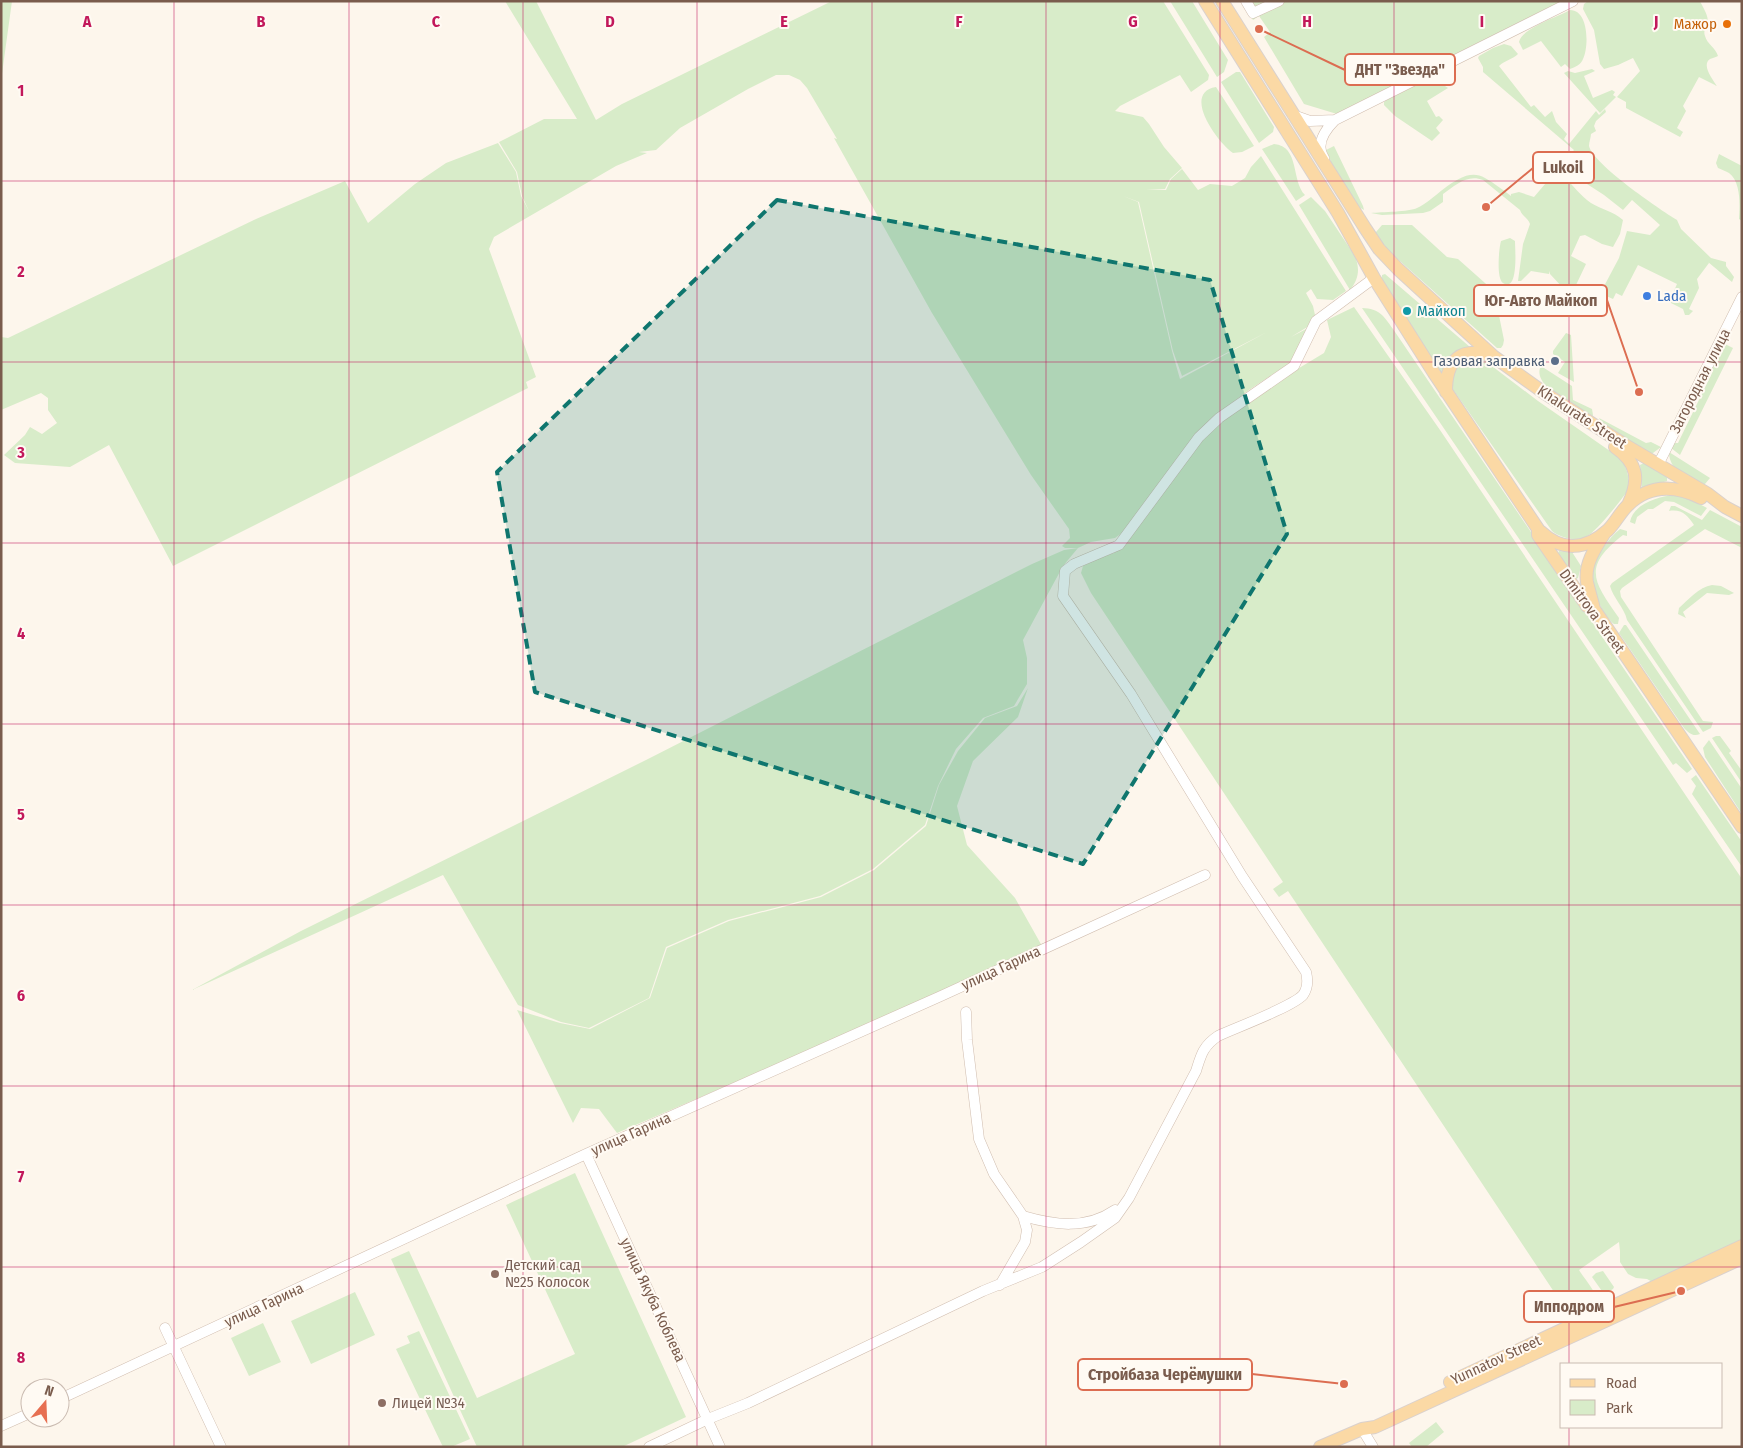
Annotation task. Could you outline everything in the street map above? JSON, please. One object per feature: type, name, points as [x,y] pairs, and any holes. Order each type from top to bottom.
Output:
[{"type":"main road","name":"Dimitrova Street","points":[[1205,1],[1338,213],[1374,278],[1446,392],[1538,529],[1538,535],[1587,606],[1594,609],[1742,827]]},
{"type":"main road","name":"Khakurate Street","points":[[1222,1],[1379,249],[1398,269],[1493,356],[1543,392],[1742,516]]},
{"type":"main road","points":[[1446,392],[1448,371],[1456,359],[1472,352],[1482,352],[1493,356]]},
{"type":"main road","points":[[1594,609],[1587,579],[1587,570],[1592,556],[1607,530],[1628,505],[1634,493],[1635,483],[1632,463],[1625,454],[1610,443],[1599,428]]},
{"type":"main road","points":[[1628,505],[1639,497],[1653,491],[1678,489],[1725,507]]},
{"type":"main road","points":[[1538,529],[1547,538],[1569,547],[1587,543],[1607,530]]},
{"type":"main road","name":"Yunnatov Street","points":[[1362,1429],[1373,1419],[1742,1246]]},
{"type":"main road","name":"Yunnatov Street","points":[[1320,1447],[1362,1429],[1375,1427],[1742,1258]]},
{"type":"street","points":[[1246,1],[1253,13],[1279,1]]},
{"type":"street","points":[[1293,115],[1310,121],[1335,120],[1573,1]]},
{"type":"street","points":[[1334,180],[1333,173],[1321,154],[1320,149],[1324,134],[1335,120]]},
{"type":"street","points":[[649,1447],[1042,1267],[1081,1242],[1115,1218],[1130,1197],[1196,1071],[1202,1052],[1208,1043],[1218,1036],[1283,1007],[1301,997],[1305,991],[1308,979],[1306,972],[1242,876],[1131,694],[1063,596],[1065,571],[1074,564],[1119,546],[1199,437],[1220,418],[1294,366],[1316,321],[1374,278]]},
{"type":"street","name":"Загородная улица","points":[[1658,465],[1742,297]]},
{"type":"street","name":"улица Гарина","points":[[70,1394],[586,1154],[941,996],[1205,875]]},
{"type":"street","points":[[966,1012],[968,1049],[979,1138],[994,1174],[1023,1216],[1027,1230],[1025,1242],[1000,1285]]},
{"type":"street","name":"улица Якуба Коблева","points":[[586,1154],[720,1447]]},
{"type":"street","points":[[1023,1216],[1043,1222],[1066,1225],[1088,1223],[1106,1216],[1119,1208],[1130,1197]]},
{"type":"street","points":[[165,1328],[221,1447]]},
{"type":"street","points":[[1,1426],[20,1417]]},
{"type":"street","points":[[1362,1429],[1373,1447]]},
{"type":"highlighted area","points":[[777,200],[1210,280],[1287,534],[1083,864],[535,692],[497,472]]},
{"type":"green space","points":[[1,1],[12,1],[1,81]]},
{"type":"green space","points":[[505,1],[536,1],[596,120],[622,104],[832,1],[1163,1],[1209,75],[1208,80],[1191,92],[1180,75],[1120,106],[1115,111],[1143,117],[1164,147],[1182,168],[1170,179],[1165,189],[1146,189],[1166,190],[1171,179],[1182,169],[1198,190],[1210,184],[1232,186],[1245,178],[1251,167],[1261,156],[1346,291],[1333,300],[1317,299],[1311,289],[1306,293],[1313,306],[1315,315],[1309,326],[1291,337],[1308,328],[1290,363],[1249,390],[1209,420],[1129,528],[1115,538],[1091,542],[1078,548],[1065,548],[1062,546],[1070,538],[1069,529],[1031,475],[932,313],[807,88],[800,80],[789,75],[776,75],[680,128],[656,150],[639,152],[647,153],[616,166],[494,237],[489,249],[536,377],[526,382],[528,388],[173,566],[109,445],[70,467],[15,463],[4,455],[25,435],[30,427],[42,434],[57,423],[48,410],[48,398],[41,393],[1,410],[1,337],[8,338],[256,219],[345,181],[368,223],[415,184],[446,163],[498,143],[516,172],[521,196],[529,211],[522,196],[517,172],[499,142],[544,119],[577,119]],"holes":[[[1123,196],[1139,202],[1173,351],[1182,376],[1267,332],[1180,379],[1172,351],[1138,202]]]},
{"type":"green space","points":[[1170,1],[1192,1],[1228,60],[1224,72],[1217,77]]},
{"type":"green space","points":[[1241,1],[1563,1],[1337,114],[1304,104],[1264,37],[1270,32],[1259,16],[1253,20]]},
{"type":"green space","points":[[1588,1],[1700,1],[1708,18],[1704,31],[1705,36],[1718,56],[1710,59],[1707,65],[1707,69],[1717,86],[1699,77],[1683,106],[1686,111],[1677,128],[1683,132],[1680,137],[1626,108],[1626,102],[1617,97],[1640,71],[1633,58],[1604,69],[1600,64],[1594,30],[1583,9],[1584,4]]},
{"type":"green space","points":[[1570,10],[1581,16],[1587,38],[1582,61],[1576,67],[1570,69],[1565,64],[1561,67],[1541,41],[1523,50],[1519,42],[1527,32],[1541,23]]},
{"type":"green space","points":[[1504,44],[1511,46],[1518,54],[1499,66],[1531,107],[1534,105],[1545,117],[1552,111],[1556,122],[1567,134],[1564,139],[1569,144],[1596,111],[1599,115],[1605,109],[1606,112],[1596,121],[1594,126],[1596,131],[1591,134],[1589,146],[1593,154],[1628,186],[1677,220],[1681,229],[1711,258],[1726,262],[1726,266],[1734,277],[1732,282],[1708,262],[1697,279],[1699,288],[1689,309],[1693,311],[1689,315],[1685,315],[1683,309],[1669,302],[1677,284],[1638,265],[1622,296],[1616,293],[1613,299],[1604,295],[1602,290],[1619,258],[1627,231],[1650,235],[1660,225],[1632,200],[1623,210],[1570,173],[1565,177],[1577,191],[1591,203],[1623,220],[1620,234],[1613,247],[1602,244],[1585,235],[1580,236],[1571,256],[1586,264],[1576,285],[1563,288],[1550,274],[1550,271],[1549,274],[1531,271],[1521,281],[1518,281],[1523,244],[1530,224],[1520,210],[1483,180],[1472,178],[1457,184],[1443,194],[1443,202],[1430,211],[1382,215],[1371,213],[1417,208],[1450,184],[1467,176],[1476,175],[1495,184],[1511,196],[1511,194],[1519,192],[1534,197],[1574,150],[1483,72],[1479,56]]},
{"type":"green space","points":[[1592,69],[1595,71],[1584,76],[1593,98],[1612,90],[1615,92],[1613,95],[1616,97],[1600,113],[1564,73],[1568,71],[1575,73]]},
{"type":"green space","points":[[1236,72],[1240,72],[1274,127],[1273,132],[1259,143],[1221,82]]},
{"type":"green space","points":[[1427,80],[1436,80],[1448,88],[1427,101],[1436,117],[1439,116],[1443,120],[1436,128],[1440,133],[1432,141],[1395,116],[1384,105],[1384,102],[1388,99]]},
{"type":"green space","points":[[1216,87],[1254,146],[1242,152],[1233,153],[1212,129],[1202,108],[1202,98],[1206,91]]},
{"type":"green space","points":[[1274,144],[1282,146],[1292,157],[1298,181],[1305,195],[1296,201],[1262,149]]},
{"type":"green space","points":[[1334,146],[1364,210],[1351,199],[1337,175],[1326,150]]},
{"type":"green space","points":[[1719,154],[1742,166],[1742,221],[1739,219],[1739,194],[1736,182],[1729,173],[1718,168],[1716,163]]},
{"type":"green space","points":[[1311,197],[1325,211],[1355,256],[1358,274],[1350,290],[1299,205]]},
{"type":"green space","points":[[1382,225],[1412,225],[1447,257],[1458,259],[1494,291],[1504,340],[1501,348],[1497,348],[1381,244],[1376,236],[1376,232]]},
{"type":"green space","points":[[1510,238],[1515,241],[1515,268],[1512,282],[1508,284],[1503,283],[1499,275],[1499,250],[1501,241]]},
{"type":"green space","points":[[1385,274],[1470,347],[1451,357],[1440,376],[1382,281],[1382,275]]},
{"type":"green space","points":[[1354,307],[1440,430],[1742,879],[1742,1246],[1658,1285],[1647,1279],[1636,1278],[1628,1274],[1620,1262],[1619,1242],[1579,1270],[1595,1294],[1598,1304],[1597,1309],[1572,1319],[1288,891],[1279,897],[1273,889],[1283,882],[1091,593],[1081,573],[1083,566],[1114,553],[1129,538],[1203,439],[1223,420],[1271,385],[1324,353],[1331,337],[1327,320]]},
{"type":"green space","points":[[1362,308],[1377,311],[1393,329],[1692,769],[1687,773],[1676,763],[1673,765]]},
{"type":"green space","points":[[1566,333],[1571,335],[1574,382],[1558,373],[1565,362],[1553,354],[1553,351]]},
{"type":"green space","points":[[1721,344],[1733,348],[1680,455],[1671,448],[1673,443],[1678,443],[1713,371],[1711,365]]},
{"type":"green space","points":[[1469,357],[1484,360],[1538,401],[1620,458],[1628,475],[1626,493],[1603,522],[1589,535],[1580,539],[1570,539],[1552,531],[1452,388],[1451,379],[1456,364]]},
{"type":"green space","points":[[1541,366],[1572,386],[1573,400],[1592,409],[1592,418],[1546,386],[1540,376]]},
{"type":"green space","points":[[1599,418],[1646,443],[1651,442],[1661,447],[1653,453],[1648,453],[1602,424]]},
{"type":"green space","points":[[1669,452],[1710,478],[1705,484],[1701,485],[1685,476],[1672,464]]},
{"type":"green space","points":[[1644,463],[1667,476],[1667,481],[1642,488],[1640,465]]},
{"type":"green space","points":[[1675,495],[1688,498],[1707,508],[1701,516],[1674,502],[1665,501],[1637,517],[1635,524],[1630,522],[1636,510],[1641,506],[1655,499]]},
{"type":"green space","points":[[1671,506],[1675,506],[1702,520],[1710,510],[1742,527],[1742,548],[1705,529],[1620,591],[1621,597],[1703,721],[1713,722],[1711,728],[1703,732],[1627,620],[1610,586],[1694,525],[1684,514],[1677,511],[1669,511]]},
{"type":"green space","points":[[1620,529],[1627,531],[1627,536],[1623,535],[1601,556],[1596,575],[1603,594],[1619,618],[1618,624],[1614,624],[1605,614],[1595,593],[1592,571],[1595,560],[1603,548]]},
{"type":"green space","points":[[1078,548],[1063,566],[1023,640],[1027,658],[1027,684],[1014,706],[983,718],[956,749],[938,786],[925,825],[873,869],[820,896],[728,920],[666,947],[649,998],[589,1028],[561,1022],[518,1005],[443,875],[192,990],[301,931],[646,760],[1032,564],[1064,550]]},
{"type":"green space","points":[[1559,551],[1572,552],[1581,566],[1578,578],[1576,579],[1558,554]]},
{"type":"green space","points":[[1712,585],[1721,586],[1734,593],[1729,595],[1707,593],[1683,612],[1686,618],[1678,614],[1679,608],[1694,594]]},
{"type":"green space","points":[[1624,625],[1626,625],[1700,734],[1693,735],[1684,728],[1619,633]]},
{"type":"green space","points":[[1028,688],[1018,717],[973,761],[957,806],[967,845],[1015,898],[1042,946],[861,1028],[617,1133],[599,1109],[581,1108],[573,1123],[517,1010],[560,1023],[590,1029],[650,998],[667,948],[729,921],[821,897],[874,870],[926,826],[939,785],[958,751],[985,718],[1017,706]]},
{"type":"green space","points":[[1720,736],[1731,751],[1729,753],[1742,771],[1742,783],[1712,738]]},
{"type":"green space","points":[[1709,740],[1742,789],[1742,814],[1705,757],[1703,748]]},
{"type":"green space","points":[[1696,775],[1742,842],[1742,867],[1692,794],[1696,786],[1691,779]]},
{"type":"green space","points":[[575,1173],[686,1417],[622,1447],[477,1447],[391,1259],[409,1251],[477,1398],[575,1354],[506,1205]]},
{"type":"green space","points":[[1603,1271],[1614,1287],[1604,1294],[1592,1277],[1596,1273]]},
{"type":"green space","points":[[355,1292],[375,1335],[311,1364],[291,1321]]},
{"type":"green space","points":[[263,1323],[281,1362],[249,1376],[231,1338]]},
{"type":"green space","points":[[419,1331],[470,1439],[451,1447],[443,1447],[396,1349],[410,1343],[407,1336]]},
{"type":"green space","points":[[1436,1422],[1444,1432],[1426,1447],[1412,1447],[1409,1443]]},
{"type":"place","name":"Мажор","points":[[1727,24]]},
{"type":"place","name":"ДНТ \"Звезда\"","points":[[1259,29]]},
{"type":"place","name":"Lukoil","points":[[1486,207]]},
{"type":"place","name":"Lada","points":[[1647,296]]},
{"type":"place","name":"Майкоп","points":[[1407,311]]},
{"type":"place","name":"Газовая заправка","points":[[1555,361]]},
{"type":"place","name":"Юг-Авто Майкоп","points":[[1639,392]]},
{"type":"place","name":"Детский сад №25 Колосок","points":[[495,1274]]},
{"type":"place","name":"Ипподром","points":[[1681,1291]]},
{"type":"place","name":"Стройбаза Черёмушки","points":[[1344,1384]]},
{"type":"place","name":"Лицей №34","points":[[382,1403]]}]
